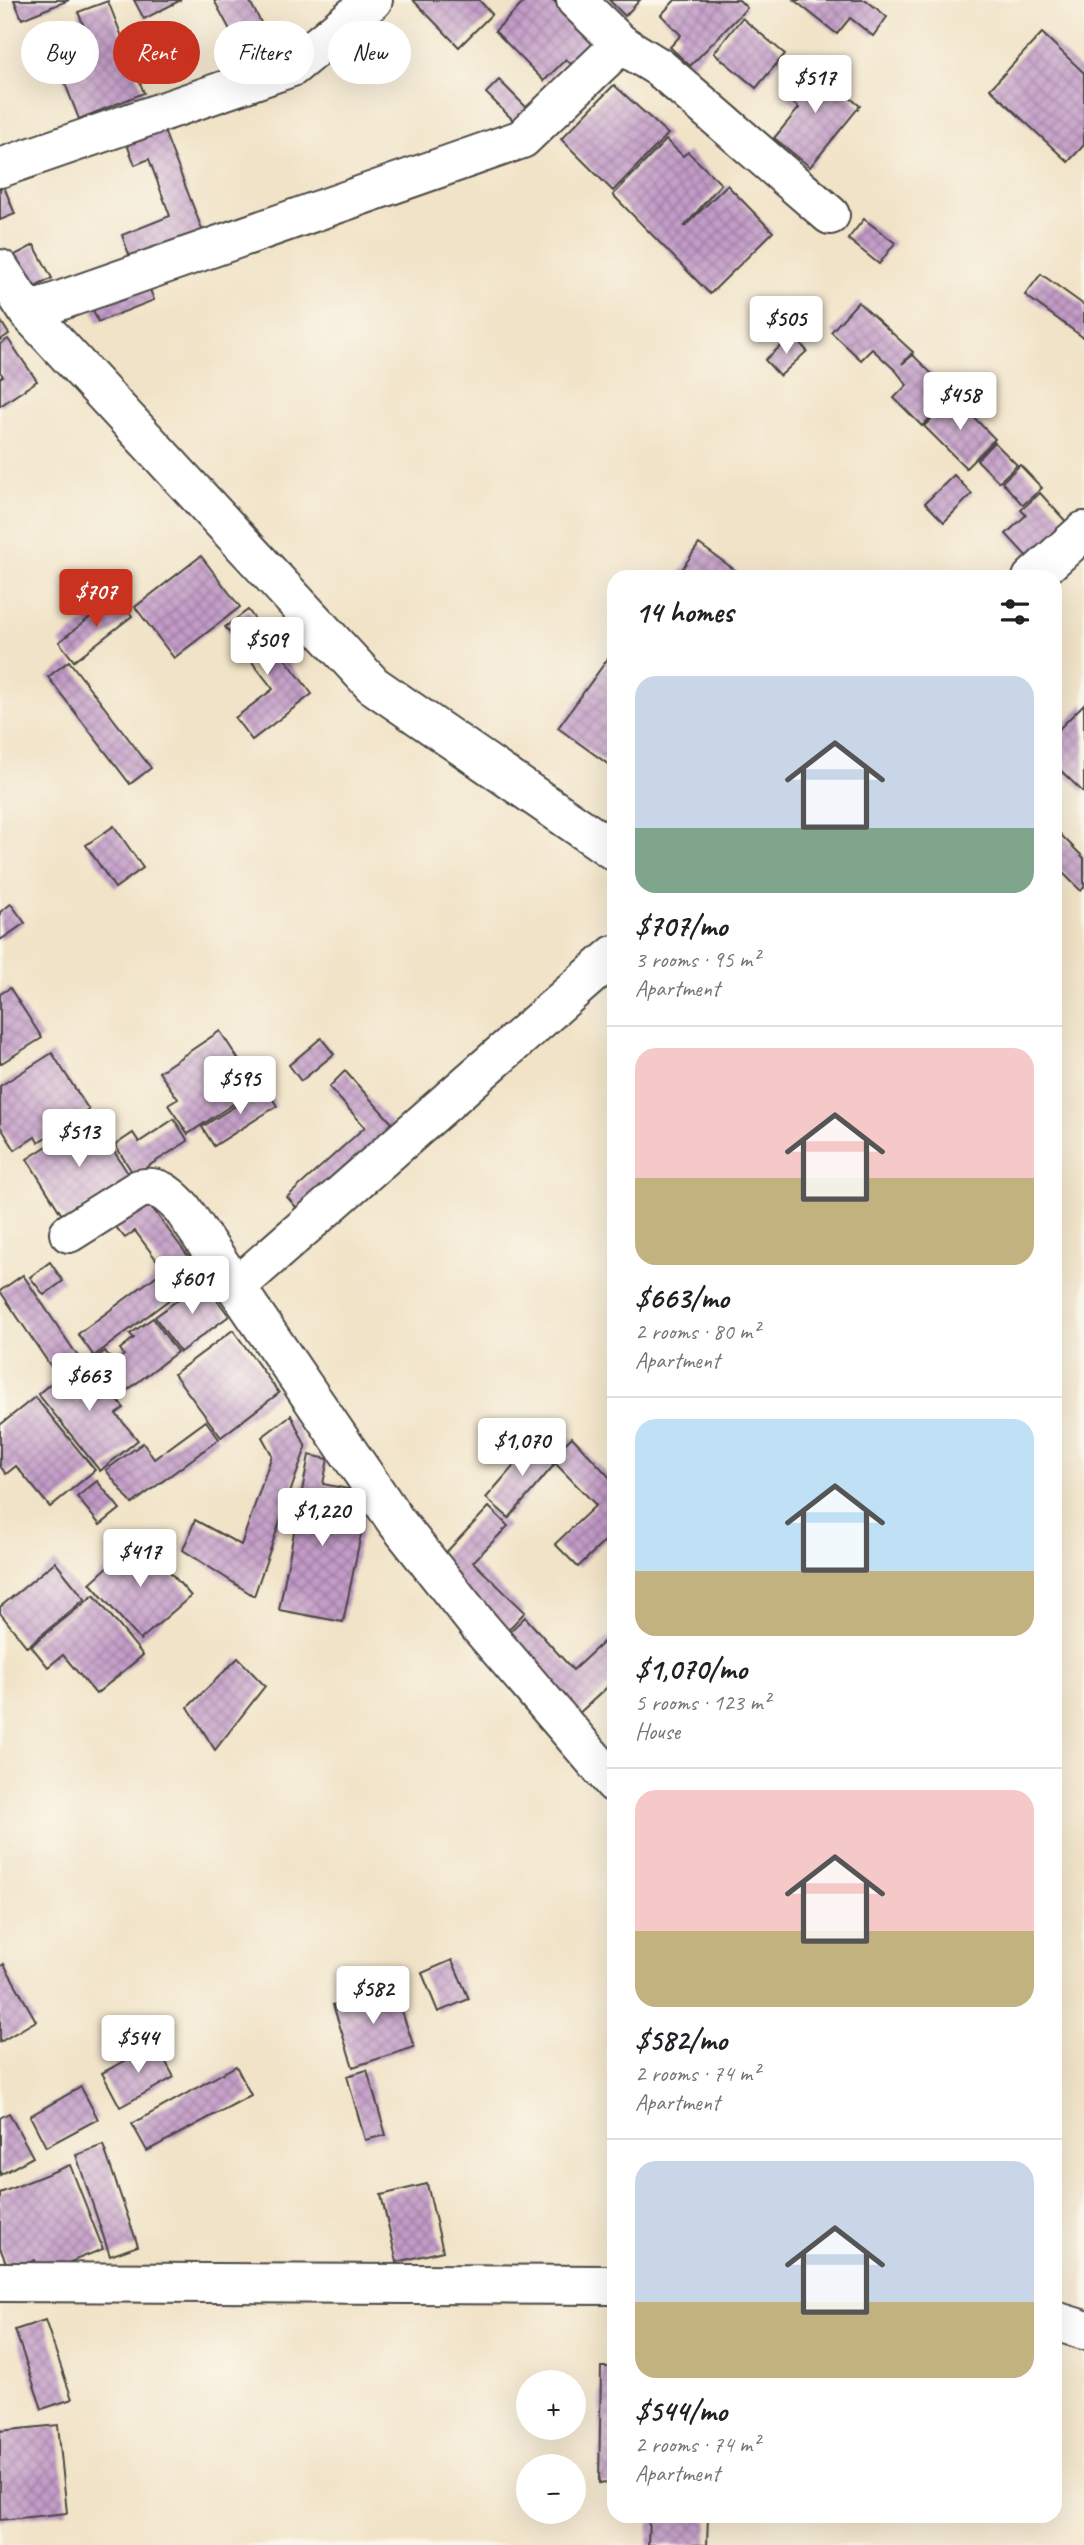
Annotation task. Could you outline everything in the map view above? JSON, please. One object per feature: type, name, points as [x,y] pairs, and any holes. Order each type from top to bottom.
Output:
[{"type":"street","points":[[0,168],[292,67],[373,0]]},
{"type":"street","points":[[576,0],[621,44],[660,68],[830,215]]},
{"type":"street","points":[[28,312],[522,139],[621,44]]},
{"type":"street","points":[[0,270],[28,312],[373,685],[607,846]]},
{"type":"street","points":[[1041,570],[1084,531]]},
{"type":"street","points":[[236,1287],[607,961]]},
{"type":"street","points":[[69,1233],[139,1189],[151,1186],[166,1192],[182,1208],[396,1520],[480,1626],[607,1775]]},
{"type":"street","points":[[0,2283],[607,2285]]},
{"type":"street","points":[[1062,2323],[1084,2330]]},
{"type":"building","points":[[14,0],[69,0],[22,19]]},
{"type":"building","points":[[134,0],[181,0],[144,19]]},
{"type":"building","points":[[214,0],[249,0],[260,21],[225,21]]},
{"type":"building","points":[[413,0],[479,0],[492,14],[459,47]]},
{"type":"building","points":[[526,0],[553,0],[597,45],[575,68],[566,59],[544,81],[495,31]]},
{"type":"building","points":[[609,0],[640,0],[625,16]]},
{"type":"building","points":[[675,0],[739,0],[747,8],[690,66],[670,47],[681,35],[661,15]]},
{"type":"building","points":[[794,0],[866,0],[887,17],[873,36],[850,18],[837,34]]},
{"type":"building","points":[[108,1],[116,21],[113,21],[113,84],[140,84],[144,93],[79,119],[65,84],[99,84],[99,21],[82,21],[78,12]]},
{"type":"building","points":[[742,18],[785,54],[756,88],[714,53]]},
{"type":"building","points":[[1042,33],[1084,73],[1084,145],[1068,162],[990,89]]},
{"type":"building","points":[[808,64],[860,106],[810,167],[774,138],[799,108],[783,94]]},
{"type":"building","points":[[499,80],[530,111],[517,124],[486,93]]},
{"type":"building","points":[[614,85],[668,134],[613,191],[561,139]]},
{"type":"building","points":[[163,128],[203,232],[131,260],[122,235],[170,216],[149,159],[135,165],[126,142]]},
{"type":"building","points":[[666,140],[683,156],[688,152],[721,184],[684,227],[727,185],[773,232],[710,294],[613,195]]},
{"type":"building","points":[[0,177],[15,214],[0,220]]},
{"type":"building","points":[[864,219],[895,243],[879,264],[848,239]]},
{"type":"building","points":[[34,245],[52,278],[28,291],[11,257]]},
{"type":"building","points":[[1041,274],[1084,305],[1084,338],[1025,295]]},
{"type":"building","points":[[145,277],[154,300],[98,322],[89,299]]},
{"type":"building","points":[[858,302],[913,352],[902,364],[913,355],[953,395],[922,426],[894,398],[907,385],[896,371],[872,349],[861,360],[831,332]]},
{"type":"building","points":[[0,320],[9,334],[0,340]]},
{"type":"building","points":[[793,335],[807,351],[780,376],[765,360]]},
{"type":"building","points":[[8,339],[37,381],[0,406],[0,378],[3,376],[0,372],[0,344]]},
{"type":"building","points":[[954,397],[995,439],[966,468],[924,426]]},
{"type":"building","points":[[994,442],[1017,465],[999,482],[977,460]]},
{"type":"building","points":[[1020,465],[1042,488],[1023,505],[1002,482]]},
{"type":"building","points":[[954,475],[972,494],[944,522],[925,503]]},
{"type":"building","points":[[1040,493],[1069,525],[1031,561],[1006,534],[1026,515],[1021,510]]},
{"type":"building","points":[[699,544],[735,570],[681,570]]},
{"type":"building","points":[[201,556],[240,607],[174,658],[135,607]]},
{"type":"building","points":[[117,596],[132,616],[74,661],[59,642]]},
{"type":"building","points":[[248,610],[312,694],[252,740],[235,718],[273,689],[225,627]]},
{"type":"building","points":[[607,660],[607,763],[558,728]]},
{"type":"building","points":[[69,661],[151,768],[130,784],[48,677]]},
{"type":"building","points":[[1084,704],[1084,793],[1062,772],[1062,726]]},
{"type":"building","points":[[114,826],[143,868],[115,888],[86,845]]},
{"type":"building","points":[[1062,836],[1084,858],[1084,887],[1081,891],[1062,872]]},
{"type":"building","points":[[11,904],[25,923],[0,940],[0,912]]},
{"type":"building","points":[[10,988],[42,1038],[0,1064],[0,994]]},
{"type":"building","points":[[220,1031],[244,1068],[250,1064],[263,1084],[188,1134],[168,1105],[178,1099],[159,1072]]},
{"type":"building","points":[[321,1038],[334,1054],[301,1081],[289,1065]]},
{"type":"building","points":[[52,1053],[89,1110],[38,1142],[35,1137],[15,1150],[0,1126],[0,1086]]},
{"type":"building","points":[[345,1071],[400,1132],[305,1217],[287,1197],[365,1127],[329,1087]]},
{"type":"building","points":[[265,1087],[277,1106],[214,1146],[202,1127]]},
{"type":"building","points":[[92,1117],[131,1178],[65,1220],[27,1159]]},
{"type":"building","points":[[174,1119],[188,1141],[134,1175],[115,1145],[133,1133],[139,1142]]},
{"type":"building","points":[[147,1201],[202,1275],[94,1356],[78,1334],[164,1270],[135,1231],[125,1238],[115,1226]]},
{"type":"building","points":[[50,1262],[63,1281],[44,1295],[30,1277]]},
{"type":"building","points":[[23,1275],[79,1358],[56,1374],[0,1291]]},
{"type":"building","points":[[203,1281],[229,1316],[180,1352],[155,1317]]},
{"type":"building","points":[[153,1318],[177,1352],[121,1395],[94,1359],[105,1351],[114,1363],[124,1355],[120,1349],[134,1338],[130,1334]]},
{"type":"building","points":[[233,1330],[279,1393],[221,1437],[174,1374]]},
{"type":"building","points":[[82,1357],[124,1408],[116,1414],[138,1440],[100,1471],[38,1394]]},
{"type":"building","points":[[35,1397],[95,1470],[50,1507],[16,1466],[6,1474],[0,1466],[0,1425]]},
{"type":"building","points":[[291,1415],[306,1447],[254,1596],[183,1550],[195,1520],[241,1545],[272,1455],[262,1437]]},
{"type":"building","points":[[206,1421],[219,1439],[132,1504],[106,1470],[143,1443],[154,1459]]},
{"type":"building","points":[[540,1435],[554,1447],[545,1457],[554,1465],[509,1518],[486,1498]]},
{"type":"building","points":[[572,1437],[607,1474],[607,1539],[578,1567],[555,1544],[596,1505],[550,1458]]},
{"type":"building","points":[[309,1455],[328,1459],[323,1484],[348,1489],[345,1502],[367,1505],[343,1622],[279,1610]]},
{"type":"building","points":[[97,1481],[120,1509],[100,1525],[77,1497]]},
{"type":"building","points":[[489,1507],[508,1526],[473,1562],[525,1612],[506,1632],[435,1564]]},
{"type":"building","points":[[140,1538],[191,1596],[140,1640],[90,1583]]},
{"type":"building","points":[[55,1562],[85,1599],[27,1647],[0,1613],[0,1607]]},
{"type":"building","points":[[94,1595],[143,1655],[96,1694],[63,1655],[48,1667],[31,1646]]},
{"type":"building","points":[[525,1617],[573,1670],[607,1638],[607,1687],[576,1716],[504,1637]]},
{"type":"building","points":[[238,1658],[265,1686],[215,1750],[188,1707]]},
{"type":"building","points":[[452,1960],[469,1999],[438,2012],[422,1973]]},
{"type":"building","points":[[4,1964],[36,2021],[0,2042],[0,1967]]},
{"type":"building","points":[[393,1985],[414,2047],[353,2067],[333,2005]]},
{"type":"building","points":[[156,2044],[174,2077],[120,2107],[102,2073]]},
{"type":"building","points":[[236,2066],[251,2095],[147,2151],[132,2124]]},
{"type":"building","points":[[367,2070],[386,2135],[365,2140],[347,2076]]},
{"type":"building","points":[[81,2087],[98,2119],[46,2147],[30,2116]]},
{"type":"building","points":[[9,2113],[33,2157],[0,2175],[0,2118]]},
{"type":"building","points":[[103,2145],[138,2246],[110,2256],[76,2155]]},
{"type":"building","points":[[70,2165],[103,2249],[40,2274],[35,2260],[9,2270],[0,2248],[0,2193]]},
{"type":"building","points":[[427,2184],[443,2251],[397,2262],[381,2195]]},
{"type":"building","points":[[45,2320],[72,2399],[42,2409],[15,2330]]},
{"type":"building","points":[[601,2367],[607,2367],[607,2484],[599,2483]]},
{"type":"building","points":[[58,2425],[67,2513],[0,2520],[0,2431]]},
{"type":"building","points":[[649,2523],[708,2523],[707,2545],[648,2545]]}]
